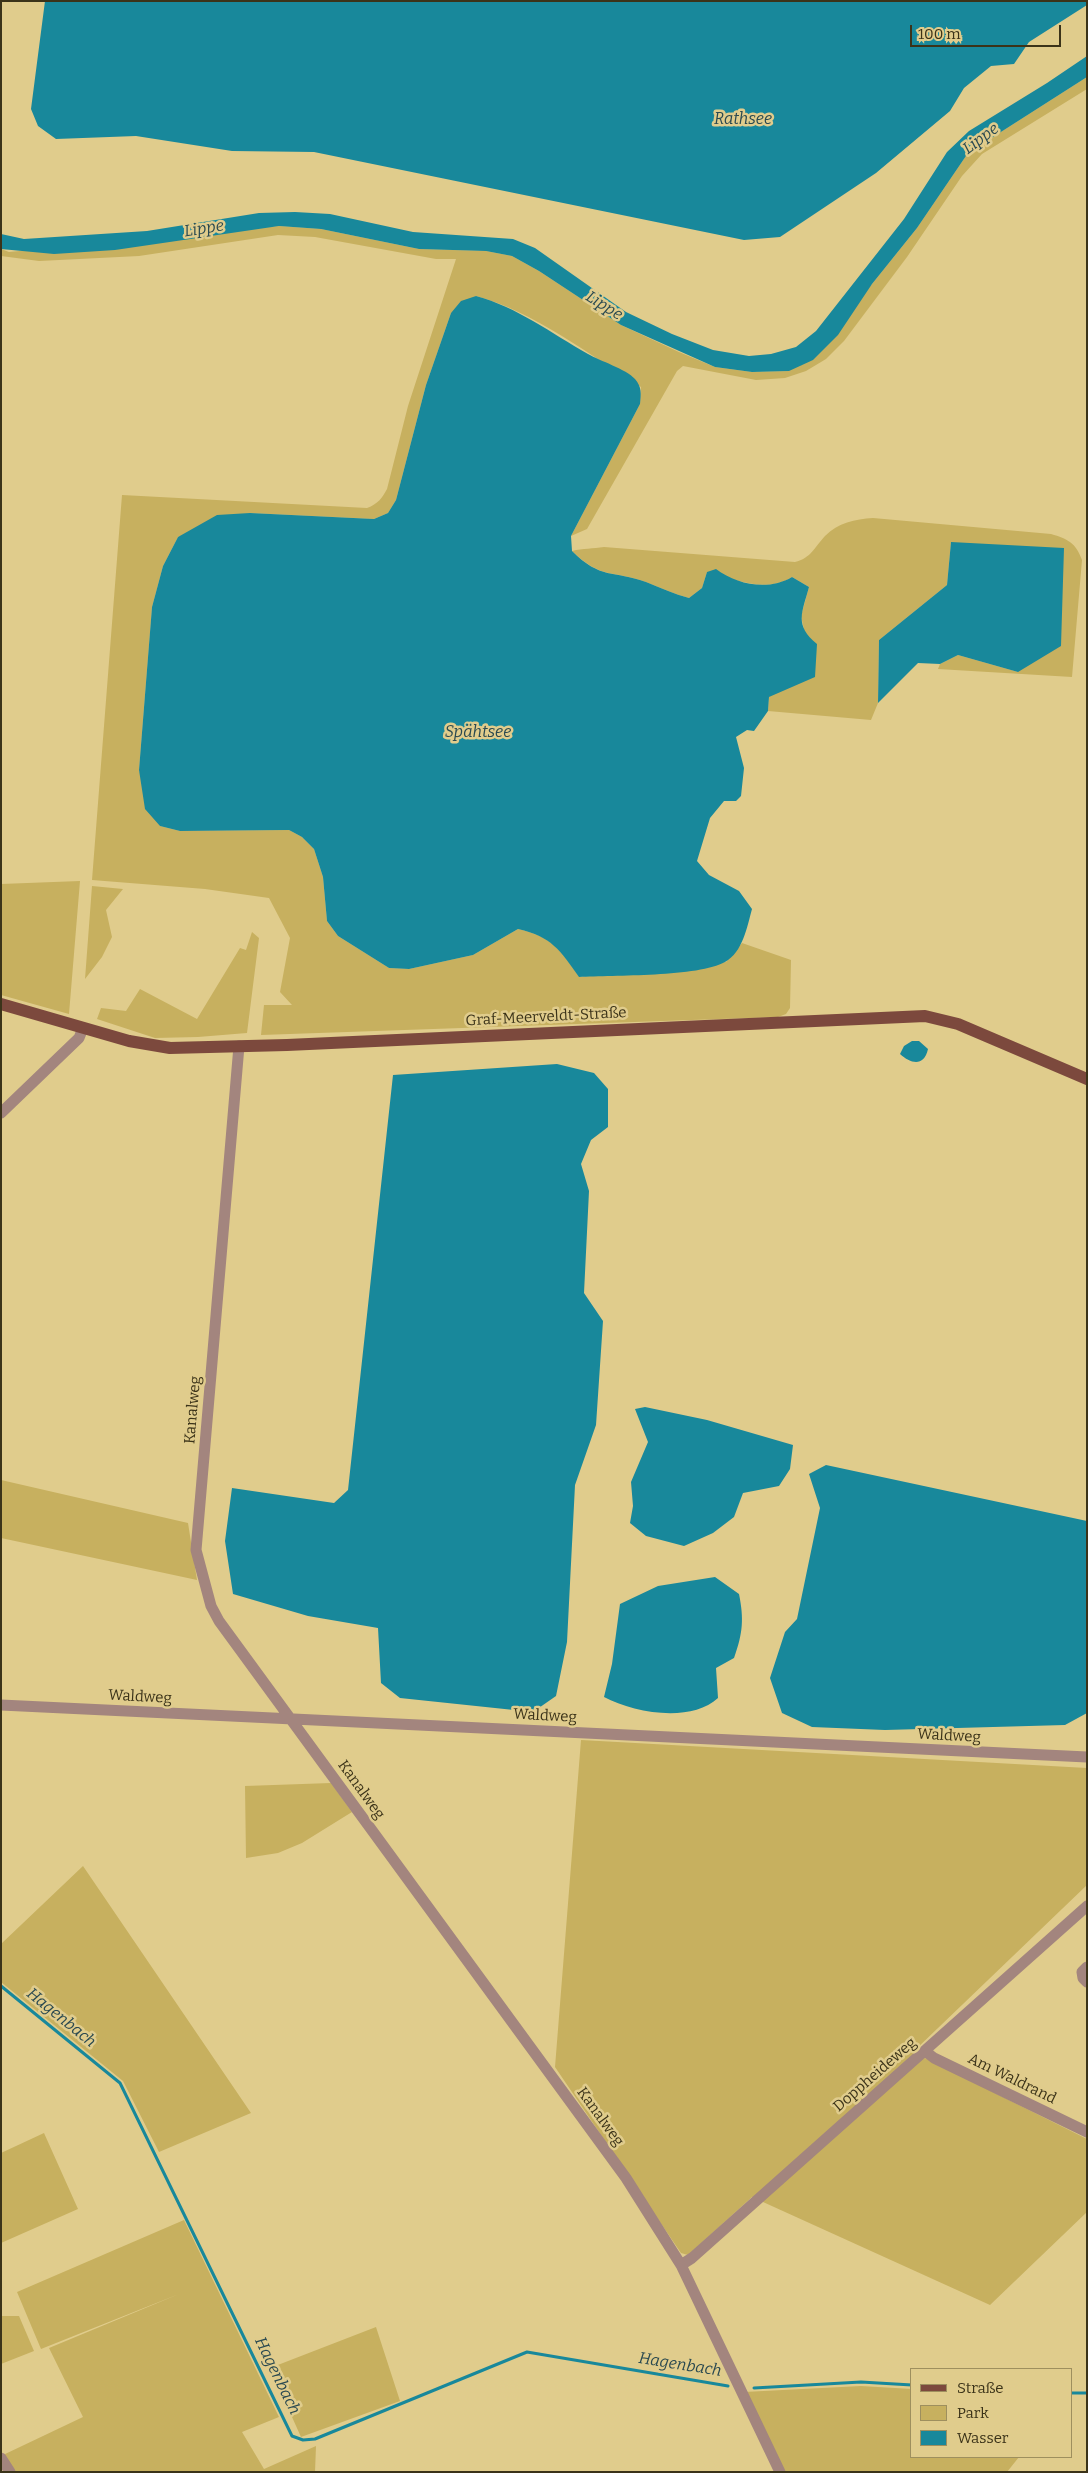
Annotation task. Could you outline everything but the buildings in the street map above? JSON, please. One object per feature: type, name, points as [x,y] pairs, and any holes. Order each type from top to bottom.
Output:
[{"type":"main road","name":"Graf-Meerveldt-Straße","points":[[1,1004],[83,1028],[155,1046],[239,1046],[908,1016],[932,1018],[958,1024],[1087,1080]]},
{"type":"street","points":[[1,1113],[79,1038],[83,1028]]},
{"type":"street","name":"Kanalweg","points":[[239,1046],[196,1550],[211,1606],[219,1621],[626,2178],[681,2265],[780,2472]]},
{"type":"street","name":"Waldweg","points":[[1,1705],[1087,1757]]},
{"type":"street","name":"Doppheideweg","points":[[681,2265],[692,2258],[1087,1906]]},
{"type":"street","points":[[1087,1967],[1082,1972],[1083,1978],[1087,1982]]},
{"type":"street","name":"Am Waldrand","points":[[925,2051],[934,2058],[1087,2132]]},
{"type":"street","points":[[1,2458],[10,2472]]},
{"type":"green space","points":[[1087,77],[1087,89],[982,154],[962,176],[907,257],[844,341],[826,359],[806,371],[785,378],[756,380],[683,366],[677,371],[587,529],[571,536],[640,404],[641,387],[540,323],[519,312],[476,296],[451,313],[426,385],[396,500],[388,513],[374,519],[250,513],[178,537],[163,566],[152,607],[139,770],[160,826],[180,831],[289,830],[302,837],[314,849],[323,877],[327,921],[338,936],[389,968],[409,969],[473,955],[518,929],[547,940],[560,952],[580,977],[726,962],[742,943],[791,960],[790,1008],[786,1014],[778,1017],[261,1035],[264,1005],[292,1005],[280,992],[290,938],[269,898],[205,889],[92,880],[122,495],[367,508],[377,503],[387,489],[408,406],[456,259],[436,259],[315,237],[278,235],[139,256],[39,261],[1,256],[1,249],[9,252],[279,226],[321,229],[419,249],[486,251],[512,256],[539,271],[621,325],[715,367],[752,372],[789,371],[872,284],[917,228],[968,153]]},
{"type":"green space","points":[[873,518],[1051,534],[1071,542],[1082,560],[1072,677],[938,669],[940,664],[958,655],[1018,672],[951,542],[947,585],[879,640],[878,703],[871,720],[768,711],[769,697],[805,634],[801,616],[809,587],[792,577],[782,582],[761,585],[750,584],[707,572],[702,588],[689,598],[635,578],[600,570],[582,560],[572,551],[604,547],[795,562],[809,555],[825,536],[835,528],[860,519]]},
{"type":"green space","points":[[80,881],[69,1014],[1,995],[1,884]]},
{"type":"green space","points":[[92,886],[123,889],[106,910],[112,937],[102,957],[85,979]]},
{"type":"green space","points":[[252,932],[259,938],[247,1033],[155,1038],[97,1019],[101,1008],[126,1011],[140,989],[197,1019],[240,948],[246,950]]},
{"type":"green space","points":[[1,1480],[188,1523],[197,1580],[1,1538]]},
{"type":"green space","points":[[581,1740],[1087,1768],[1087,1885],[913,2052],[1087,2139],[1087,2212],[990,2305],[752,2197],[688,2255],[681,2253],[555,2067]]},
{"type":"green space","points":[[331,1783],[352,1812],[302,1843],[278,1853],[246,1858],[245,1786]]},
{"type":"green space","points":[[83,1866],[251,2113],[159,2152],[123,2081],[1,1982],[1,1944]]},
{"type":"green space","points":[[44,2133],[78,2209],[1,2243],[1,2153]]},
{"type":"green space","points":[[184,2220],[279,2417],[242,2432],[264,2469],[316,2446],[315,2472],[15,2472],[3,2455],[83,2417],[49,2348],[179,2294],[41,2349],[17,2292]]},
{"type":"green space","points":[[1,2316],[19,2316],[34,2351],[1,2364]]},
{"type":"green space","points":[[376,2327],[400,2401],[301,2437],[270,2368]]},
{"type":"green space","points":[[861,2386],[910,2389],[910,2458],[1018,2458],[1007,2472],[785,2472],[744,2392]]},
{"type":"water","name":"Rathsee","points":[[45,1],[1087,1],[1087,5],[1029,42],[1014,64],[991,66],[964,88],[950,111],[876,173],[780,237],[744,240],[314,152],[232,151],[136,136],[56,139],[38,126],[31,109]]},
{"type":"water","name":"Lippe","points":[[1087,56],[1087,77],[968,153],[917,228],[872,284],[838,335],[813,360],[789,371],[752,372],[715,367],[621,325],[539,271],[512,256],[486,251],[419,249],[321,229],[279,226],[115,250],[54,254],[1,249],[1,234],[24,239],[147,231],[259,213],[295,212],[330,214],[413,232],[513,239],[535,248],[626,312],[672,334],[713,350],[749,356],[771,354],[796,347],[816,331],[904,219],[947,152],[969,131]]},
{"type":"water","name":"Spähtsee","points":[[476,296],[506,307],[534,321],[588,354],[631,375],[639,385],[641,394],[640,404],[571,536],[572,551],[582,560],[599,570],[635,578],[689,598],[702,588],[707,572],[716,569],[724,575],[753,584],[773,584],[792,577],[809,587],[802,611],[802,618],[805,631],[817,644],[815,677],[769,697],[768,711],[754,731],[747,730],[736,737],[744,768],[741,796],[736,801],[724,801],[710,818],[697,861],[709,875],[739,891],[752,909],[746,931],[736,952],[725,962],[713,967],[676,973],[579,977],[554,946],[539,936],[518,929],[473,955],[409,969],[389,968],[338,936],[327,921],[323,877],[314,849],[302,837],[289,830],[180,831],[160,826],[145,809],[139,770],[152,607],[163,566],[178,537],[217,515],[250,513],[374,519],[388,513],[396,500],[426,385],[451,313],[461,301]]},
{"type":"water","points":[[951,542],[1064,548],[1061,646],[1018,672],[958,655],[940,664],[918,663],[878,703],[879,640],[947,585]]},
{"type":"water","points":[[912,1041],[919,1041],[928,1049],[923,1059],[917,1062],[908,1060],[900,1054],[904,1046]]},
{"type":"water","points":[[557,1064],[594,1073],[608,1089],[608,1127],[591,1140],[581,1164],[589,1191],[584,1293],[603,1321],[596,1425],[575,1485],[567,1642],[556,1696],[533,1712],[400,1698],[381,1683],[378,1628],[308,1616],[233,1594],[225,1541],[232,1488],[334,1503],[348,1490],[393,1075]]},
{"type":"water","points":[[645,1407],[707,1420],[793,1445],[790,1469],[779,1486],[743,1493],[734,1517],[713,1533],[684,1546],[646,1536],[630,1523],[633,1506],[631,1482],[648,1442],[635,1409]]},
{"type":"water","points":[[826,1465],[1087,1521],[1087,1713],[1065,1725],[885,1730],[812,1727],[782,1713],[770,1678],[785,1632],[797,1619],[820,1508],[809,1474]]},
{"type":"water","points":[[715,1577],[739,1594],[742,1611],[741,1633],[734,1658],[716,1668],[718,1698],[707,1706],[693,1711],[662,1713],[616,1703],[604,1697],[612,1664],[620,1604],[658,1586]]},
{"type":"waterway","name":"Hagenbach","points":[[1,1986],[120,2083],[292,2436],[303,2440],[315,2439],[527,2352],[728,2386]]},
{"type":"waterway","name":"Hagenbach","points":[[754,2388],[861,2382],[910,2385]]},
{"type":"waterway","name":"Hagenbach","points":[[1073,2393],[1087,2393]]}]
